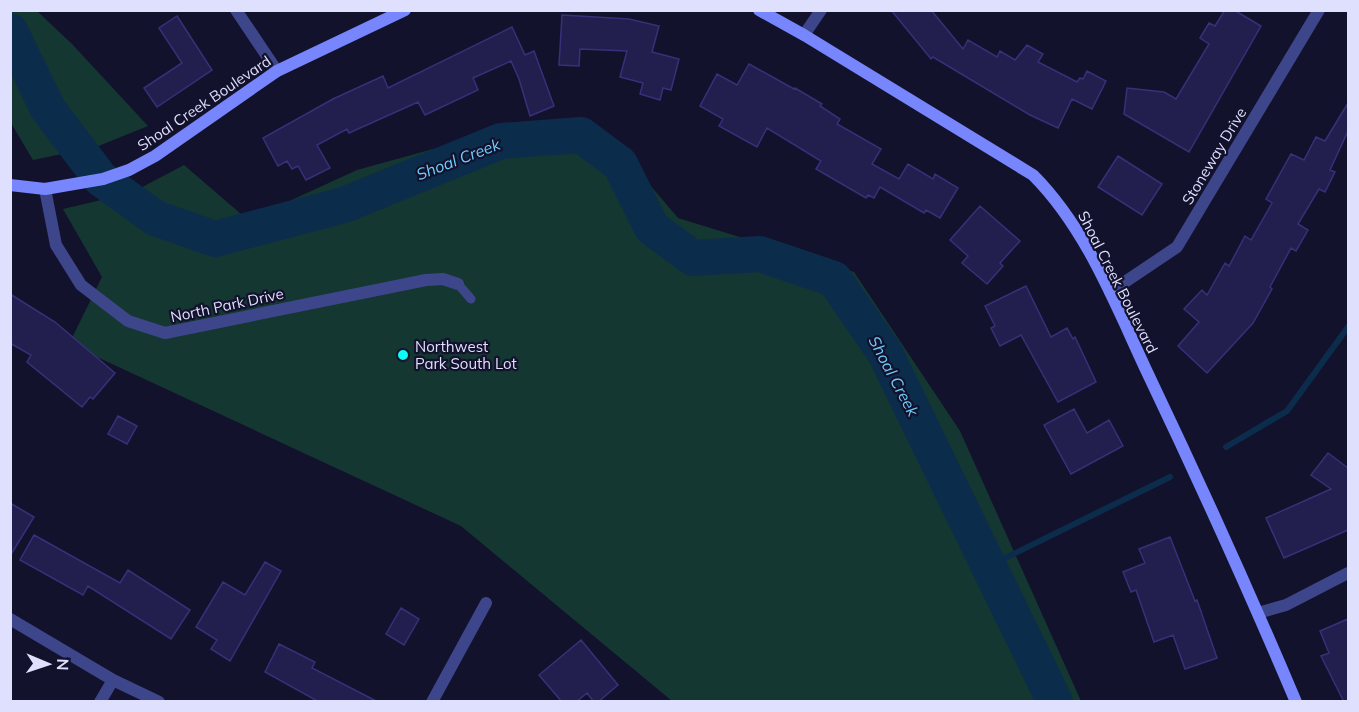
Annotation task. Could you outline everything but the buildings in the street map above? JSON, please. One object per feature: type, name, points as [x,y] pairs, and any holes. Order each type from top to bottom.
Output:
[{"type":"street","points":[[236,10],[277,71]]},
{"type":"street","name":"Shoal Creek Boulevard","points":[[10,185],[45,189],[104,178],[129,170],[156,156],[277,71],[405,10]]},
{"type":"street","name":"Shoal Creek Boulevard","points":[[759,10],[1033,175],[1052,194],[1068,217],[1110,292],[1196,475],[1296,702]]},
{"type":"street","points":[[804,35],[821,10]]},
{"type":"street","name":"Stoneway Drive","points":[[1110,292],[1176,247],[1318,10]]},
{"type":"street","name":"North Park Drive","points":[[45,189],[56,246],[81,285],[128,321],[165,333],[426,280],[443,279],[458,284]]},
{"type":"street","points":[[1258,613],[1286,605],[1348,573]]},
{"type":"street","points":[[432,702],[486,603]]},
{"type":"street","points":[[10,619],[113,680],[159,702]]},
{"type":"street","points":[[100,702],[113,680]]},
{"type":"lane","points":[[458,284],[471,299]]},
{"type":"green space","points":[[36,10],[72,44],[148,126],[96,147],[33,160],[11,123],[10,11]]},
{"type":"green space","points":[[509,128],[605,132],[678,218],[854,272],[960,431],[1081,701],[672,701],[461,526],[69,344],[102,277],[63,209],[131,193],[184,165],[248,220],[357,170]]},
{"type":"waterway","name":"Shoal Creek","points":[[10,31],[48,109],[101,179],[155,218],[215,239],[344,205],[501,141],[581,135],[620,164],[652,228],[693,258],[760,254],[834,279],[885,353],[1055,702]]},
{"type":"waterway","points":[[1226,447],[1287,411],[1348,327]]},
{"type":"waterway","points":[[989,566],[1170,477]]},
{"type":"place","name":"Northwest Park South Lot","points":[[403,355]]}]
